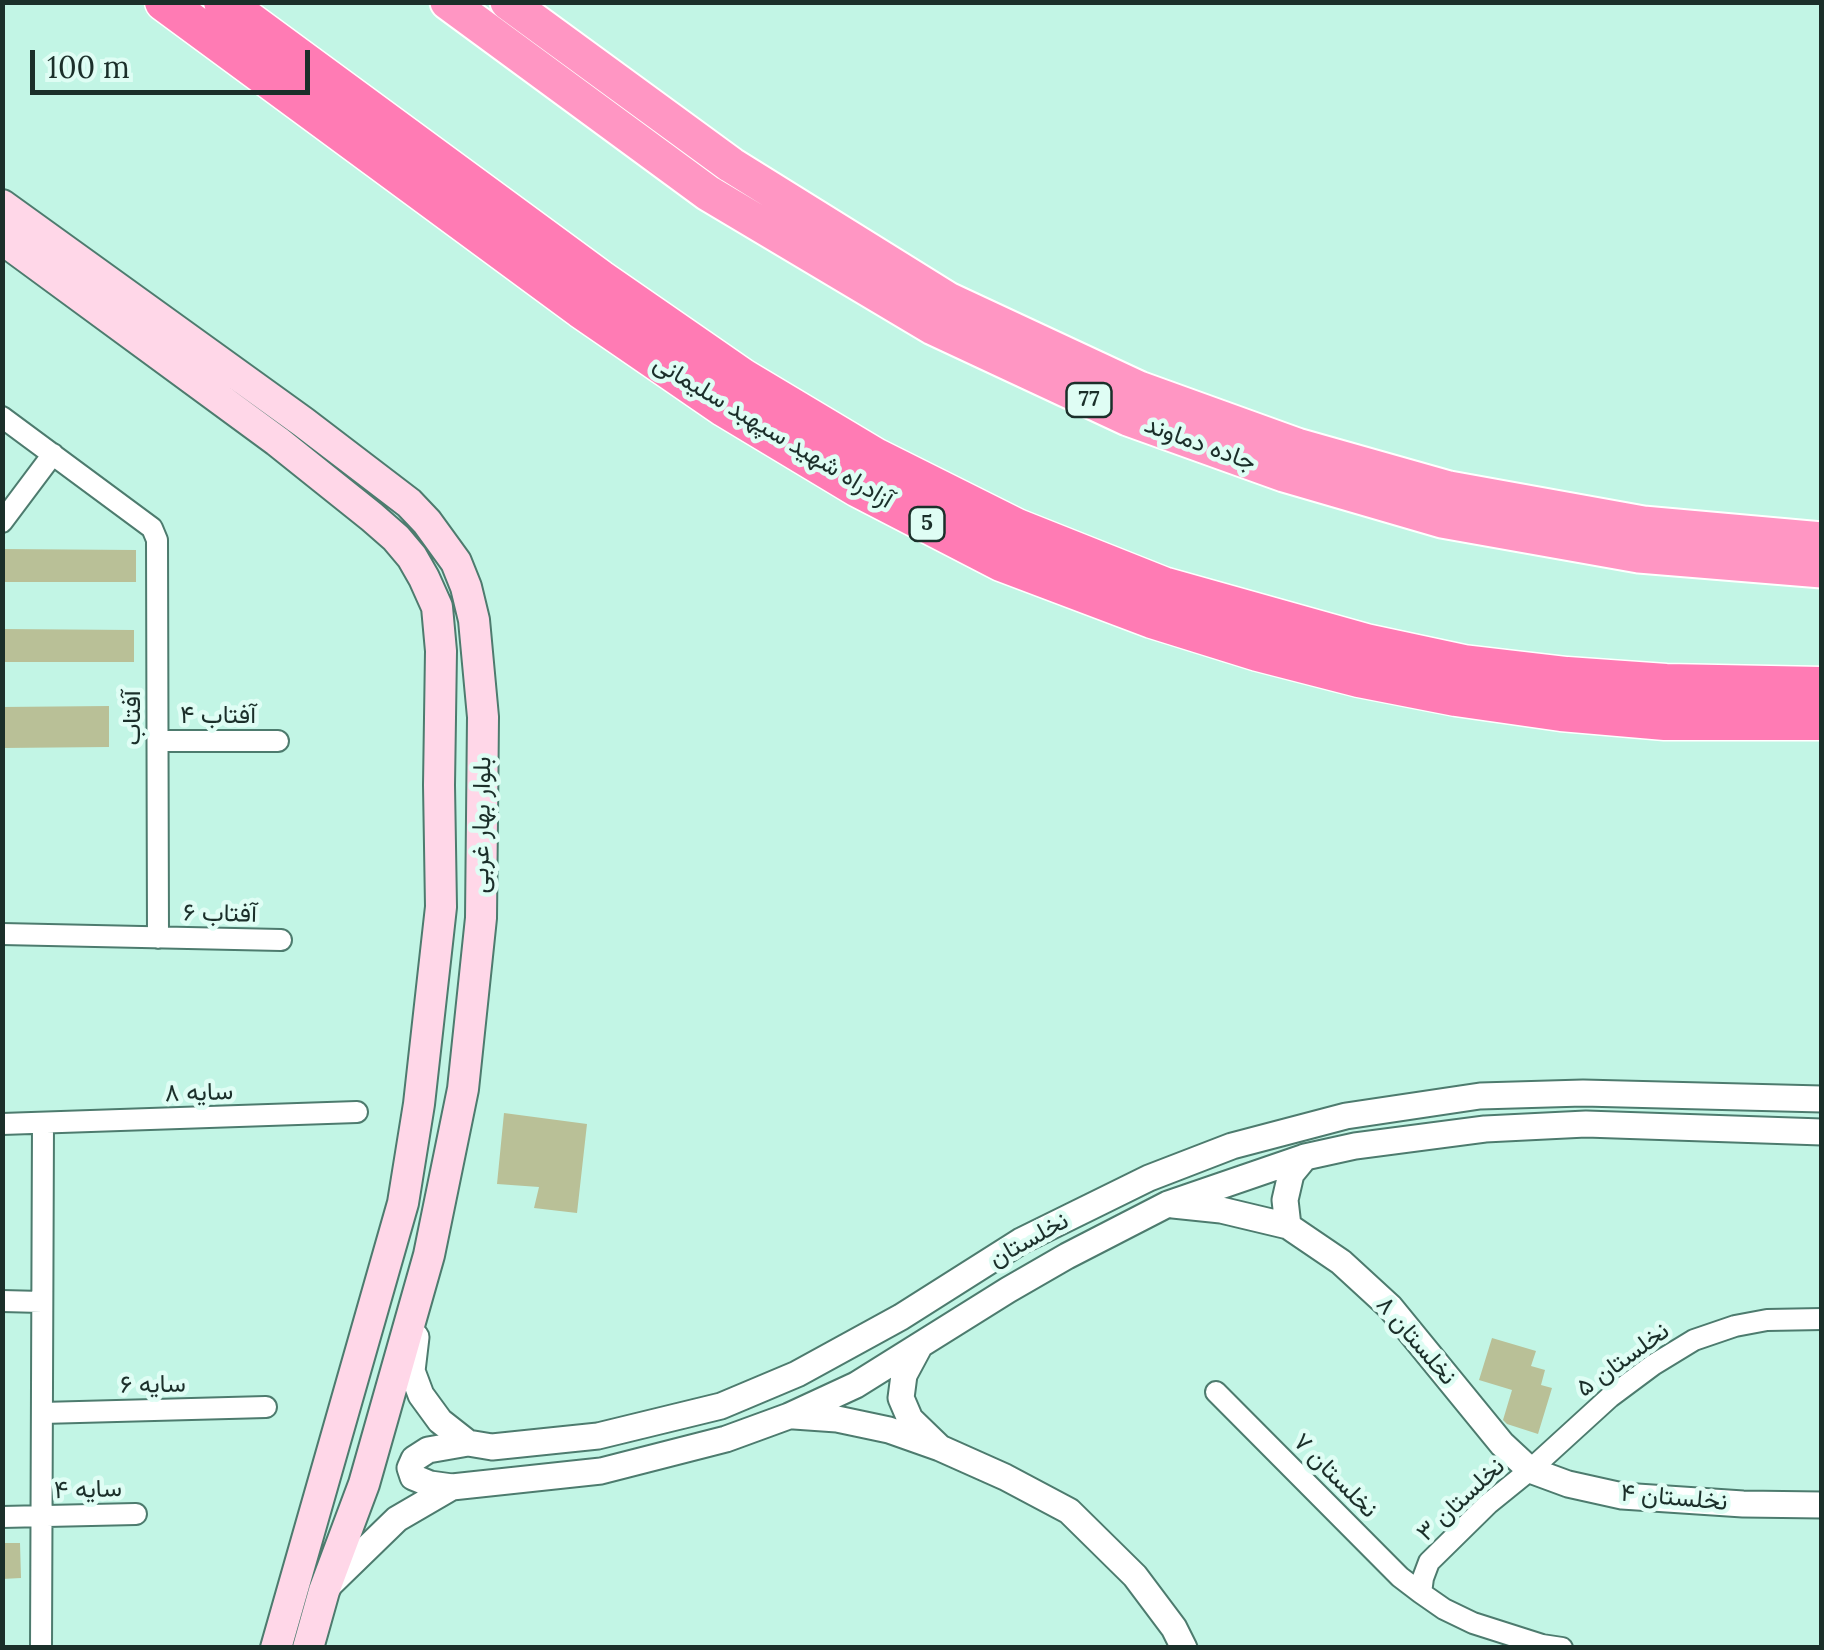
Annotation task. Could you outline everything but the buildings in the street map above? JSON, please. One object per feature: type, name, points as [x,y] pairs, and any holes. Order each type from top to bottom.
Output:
[{"type":"highway","name":"آزادراه شهید سپهبد سلیمانی","points":[[164,2],[581,309],[725,408],[858,488],[1001,562],[1152,620],[1258,652],[1436,694],[1561,712],[1665,721],[1822,721]]},
{"type":"highway","name":"آزادراه شهید سپهبد سلیمانی","points":[[223,2],[600,279],[743,378],[875,457],[1017,528],[1163,586],[1366,644],[1464,664],[1666,684],[1822,686]]},
{"type":"highway","name":"جاده دماوند","points":[[448,2],[708,193],[933,326],[1128,418],[1284,474],[1442,520],[1639,555],[1822,570]]},
{"type":"highway","name":"جاده دماوند","points":[[508,2],[731,166],[948,300],[1139,389],[1297,446],[1449,489],[1643,524],[1822,540]]},
{"type":"main road","name":"بلوار بهار غربی","points":[[2,206],[409,503],[456,562],[474,620],[483,717],[480,918],[462,1089],[429,1254],[364,1484],[324,1591],[308,1648]]},
{"type":"main road","name":"بلوار بهار غربی","points":[[2,239],[277,441],[372,517],[412,557],[436,607],[441,651],[441,908],[420,1104],[402,1203],[276,1648]]},
{"type":"street","name":"آفتاب","points":[[2,417],[152,528],[157,540],[158,938]]},
{"type":"street","points":[[2,522],[53,454]]},
{"type":"street","name":"آفتاب ۴","points":[[158,741],[278,741]]},
{"type":"street","points":[[2,934],[158,938]]},
{"type":"street","name":"آفتاب ۶","points":[[158,938],[280,940]]},
{"type":"street","name":"نخلستان","points":[[1822,1099],[1480,1096],[1346,1116],[1232,1146],[1149,1178],[1020,1241],[902,1317],[797,1374],[720,1406],[598,1436],[492,1446],[468,1443],[428,1450],[414,1458],[410,1468],[413,1477],[452,1487],[601,1471],[726,1438],[788,1416],[856,1385],[1008,1290],[1168,1204],[1304,1156],[1485,1129],[1586,1124],[1822,1132]]},
{"type":"street","name":"سایه ۸","points":[[2,1124],[357,1112]]},
{"type":"street","points":[[41,1648],[42,1124]]},
{"type":"street","points":[[1168,1204],[1221,1210],[1288,1226],[1285,1200],[1291,1174],[1304,1156]]},
{"type":"street","name":"نخلستان ۸","points":[[1288,1226],[1341,1262],[1390,1307],[1502,1444],[1530,1470]]},
{"type":"street","points":[[429,1254],[412,1371],[421,1394],[440,1420],[468,1443]]},
{"type":"street","points":[[2,1302],[42,1302]]},
{"type":"street","name":"نخلستان ۵","points":[[1530,1470],[1610,1397],[1694,1340],[1767,1320],[1822,1319]]},
{"type":"street","points":[[919,1347],[904,1375],[901,1398],[910,1419],[940,1448]]},
{"type":"street","name":"نخلستان ۷","points":[[1216,1392],[1421,1593]]},
{"type":"street","name":"سایه ۶","points":[[42,1413],[266,1407]]},
{"type":"street","points":[[788,1416],[837,1419],[888,1430],[1005,1477],[1069,1511],[1135,1576],[1184,1648]]},
{"type":"street","name":"نخلستان ۴","points":[[1530,1470],[1568,1484],[1622,1496],[1822,1505]]},
{"type":"street","name":"نخلستان ۳","points":[[1421,1593],[1423,1578],[1436,1553],[1530,1470]]},
{"type":"street","name":"نخلستان","points":[[324,1591],[397,1520],[452,1487]]},
{"type":"street","name":"سایه ۴","points":[[2,1517],[136,1514]]},
{"type":"street","points":[[1421,1593],[1444,1610],[1473,1623],[1562,1648]]}]
